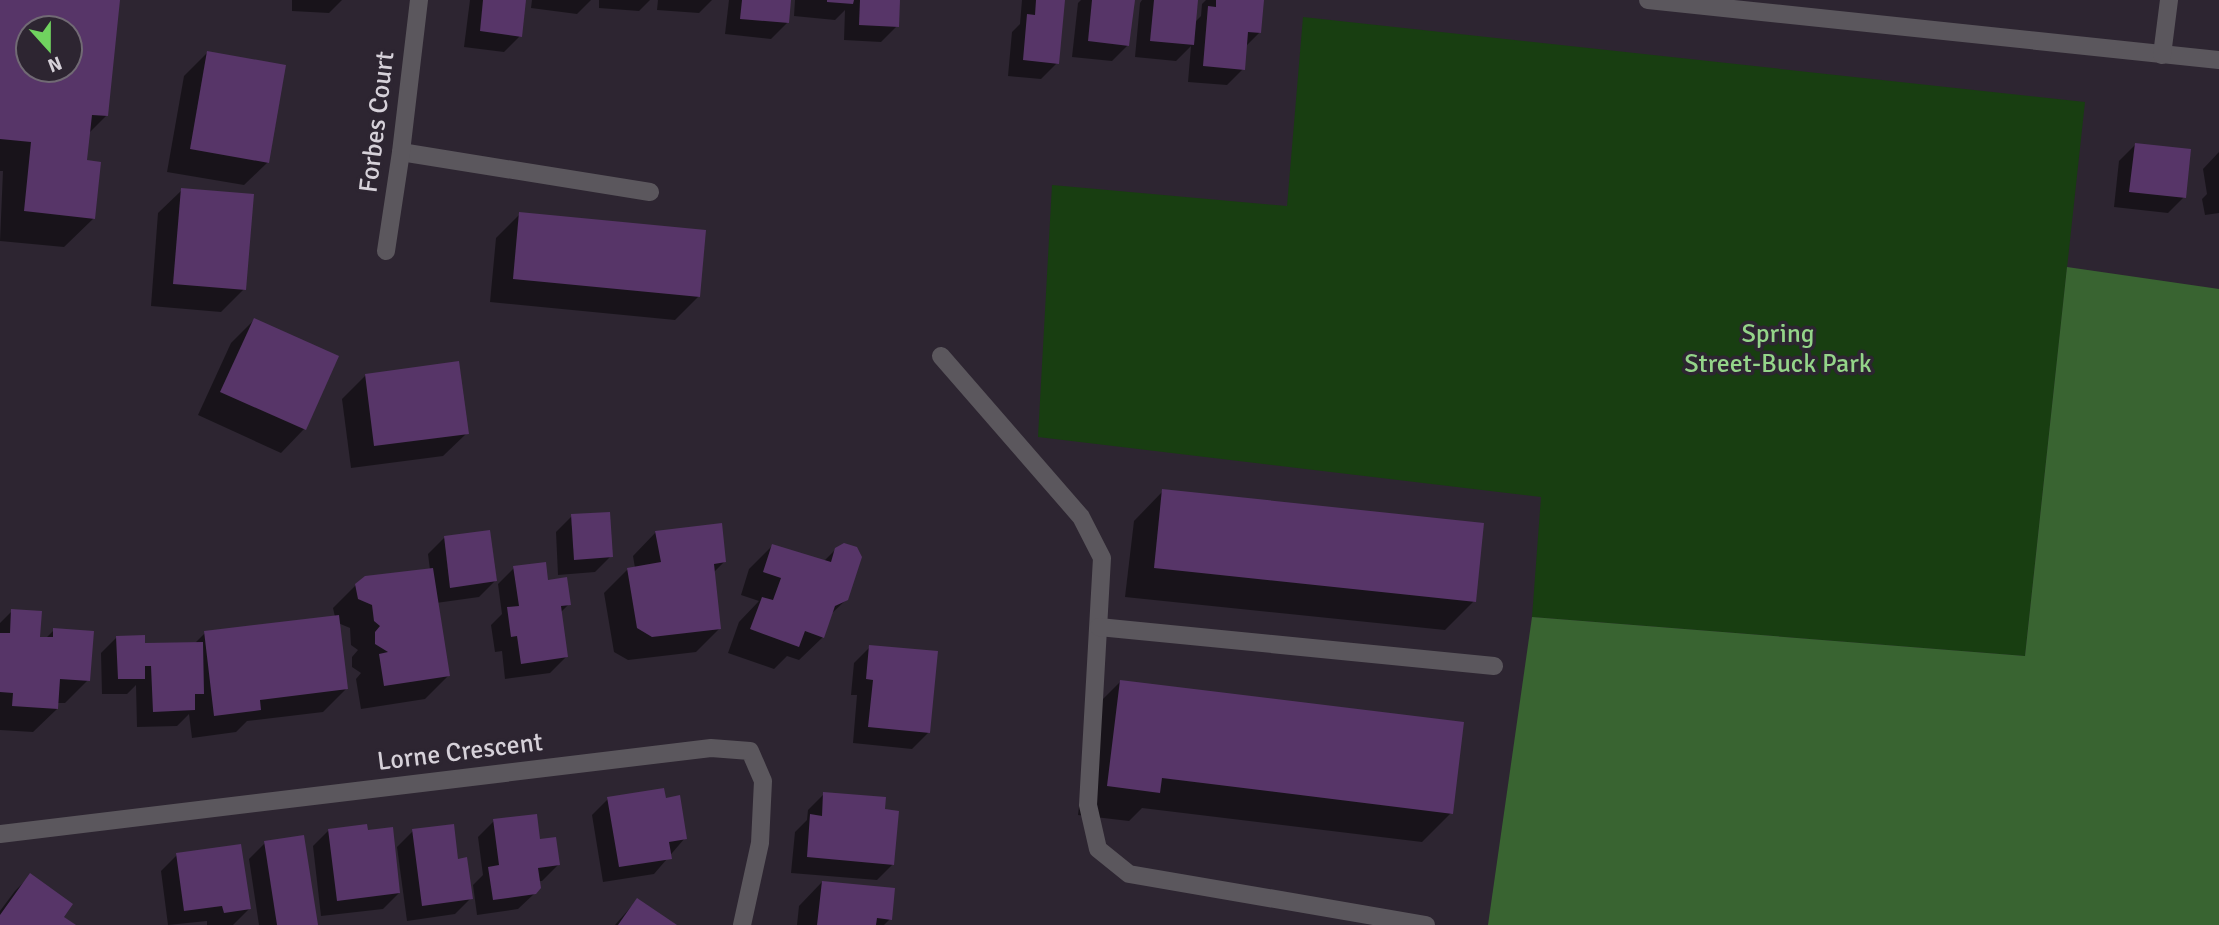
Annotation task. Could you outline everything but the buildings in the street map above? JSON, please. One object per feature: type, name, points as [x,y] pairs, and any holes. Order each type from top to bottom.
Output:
[{"type":"street","name":"Forbes Court","points":[[386,251],[419,0]]},
{"type":"street","points":[[1648,0],[2219,60]]},
{"type":"street","points":[[2162,55],[2169,0]]},
{"type":"street","points":[[401,152],[650,192]]},
{"type":"street","points":[[941,356],[1081,517],[1102,558],[1088,804],[1098,849],[1129,874],[1426,925]]},
{"type":"street","points":[[1099,627],[1494,666]]},
{"type":"street","name":"Lorne Crescent","points":[[0,834],[711,748],[750,751],[763,781],[760,843],[742,925]]},
{"type":"green space","name":"Spring Street-Buck Park","points":[[1303,17],[2085,102],[2025,656],[1532,617],[1541,497],[1038,437],[1052,185],[1287,206]]},
{"type":"green space","points":[[2067,267],[2219,289],[2219,925],[1488,925],[1532,617],[2025,656]]}]
